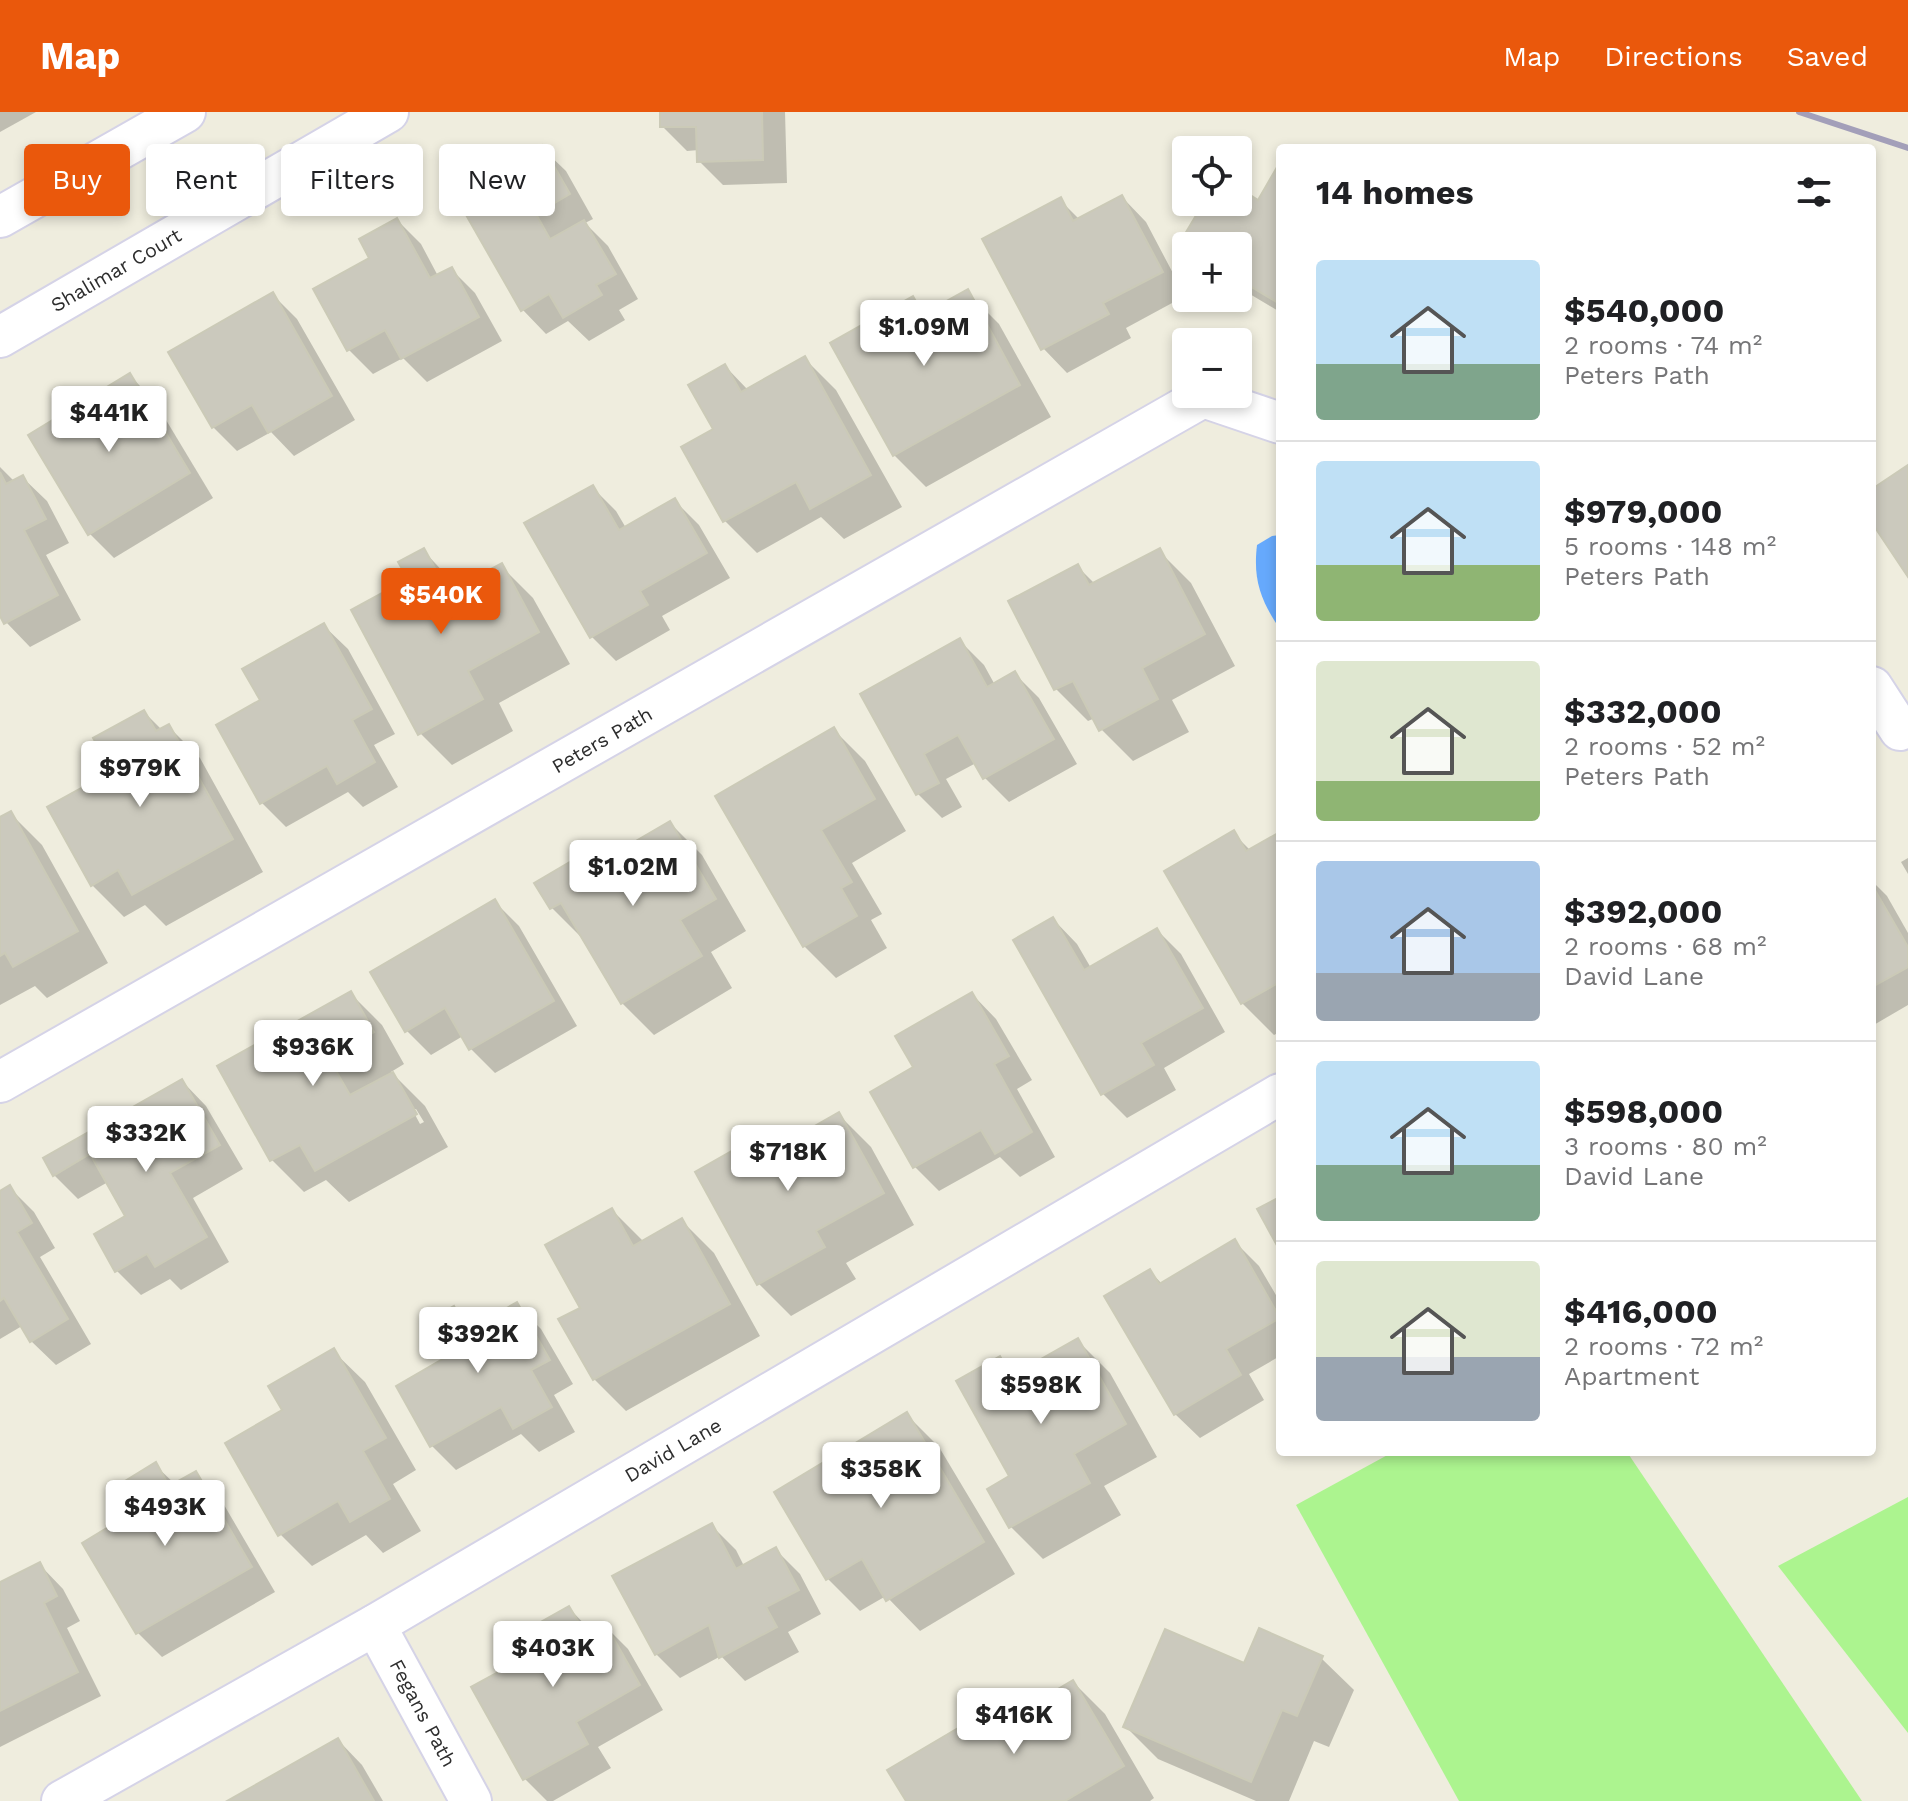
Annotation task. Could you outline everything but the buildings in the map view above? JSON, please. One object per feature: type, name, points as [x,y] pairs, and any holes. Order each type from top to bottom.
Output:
[{"type":"street","points":[[0,217],[185,112]]},
{"type":"street","name":"Shalimar Court","points":[[3,328],[388,112]]},
{"type":"street","name":"Peters Path","points":[[0,1082],[1203,397],[1276,422]]},
{"type":"street","points":[[1876,696],[1893,734]]},
{"type":"street","name":"David Lane","points":[[62,1801],[375,1625],[1276,1096]]},
{"type":"street","name":"Fegans Path","points":[[375,1625],[471,1801]]},
{"type":"green space","points":[[1386,1456],[1630,1456],[1862,1801],[1459,1801],[1296,1505]]},
{"type":"green space","points":[[1908,1497],[1908,1733],[1778,1566]]},
{"type":"water","points":[[1276,536],[1276,623],[1260,589],[1256,568],[1257,545]]},
{"type":"railway","points":[[1799,112],[1908,148]]}]
